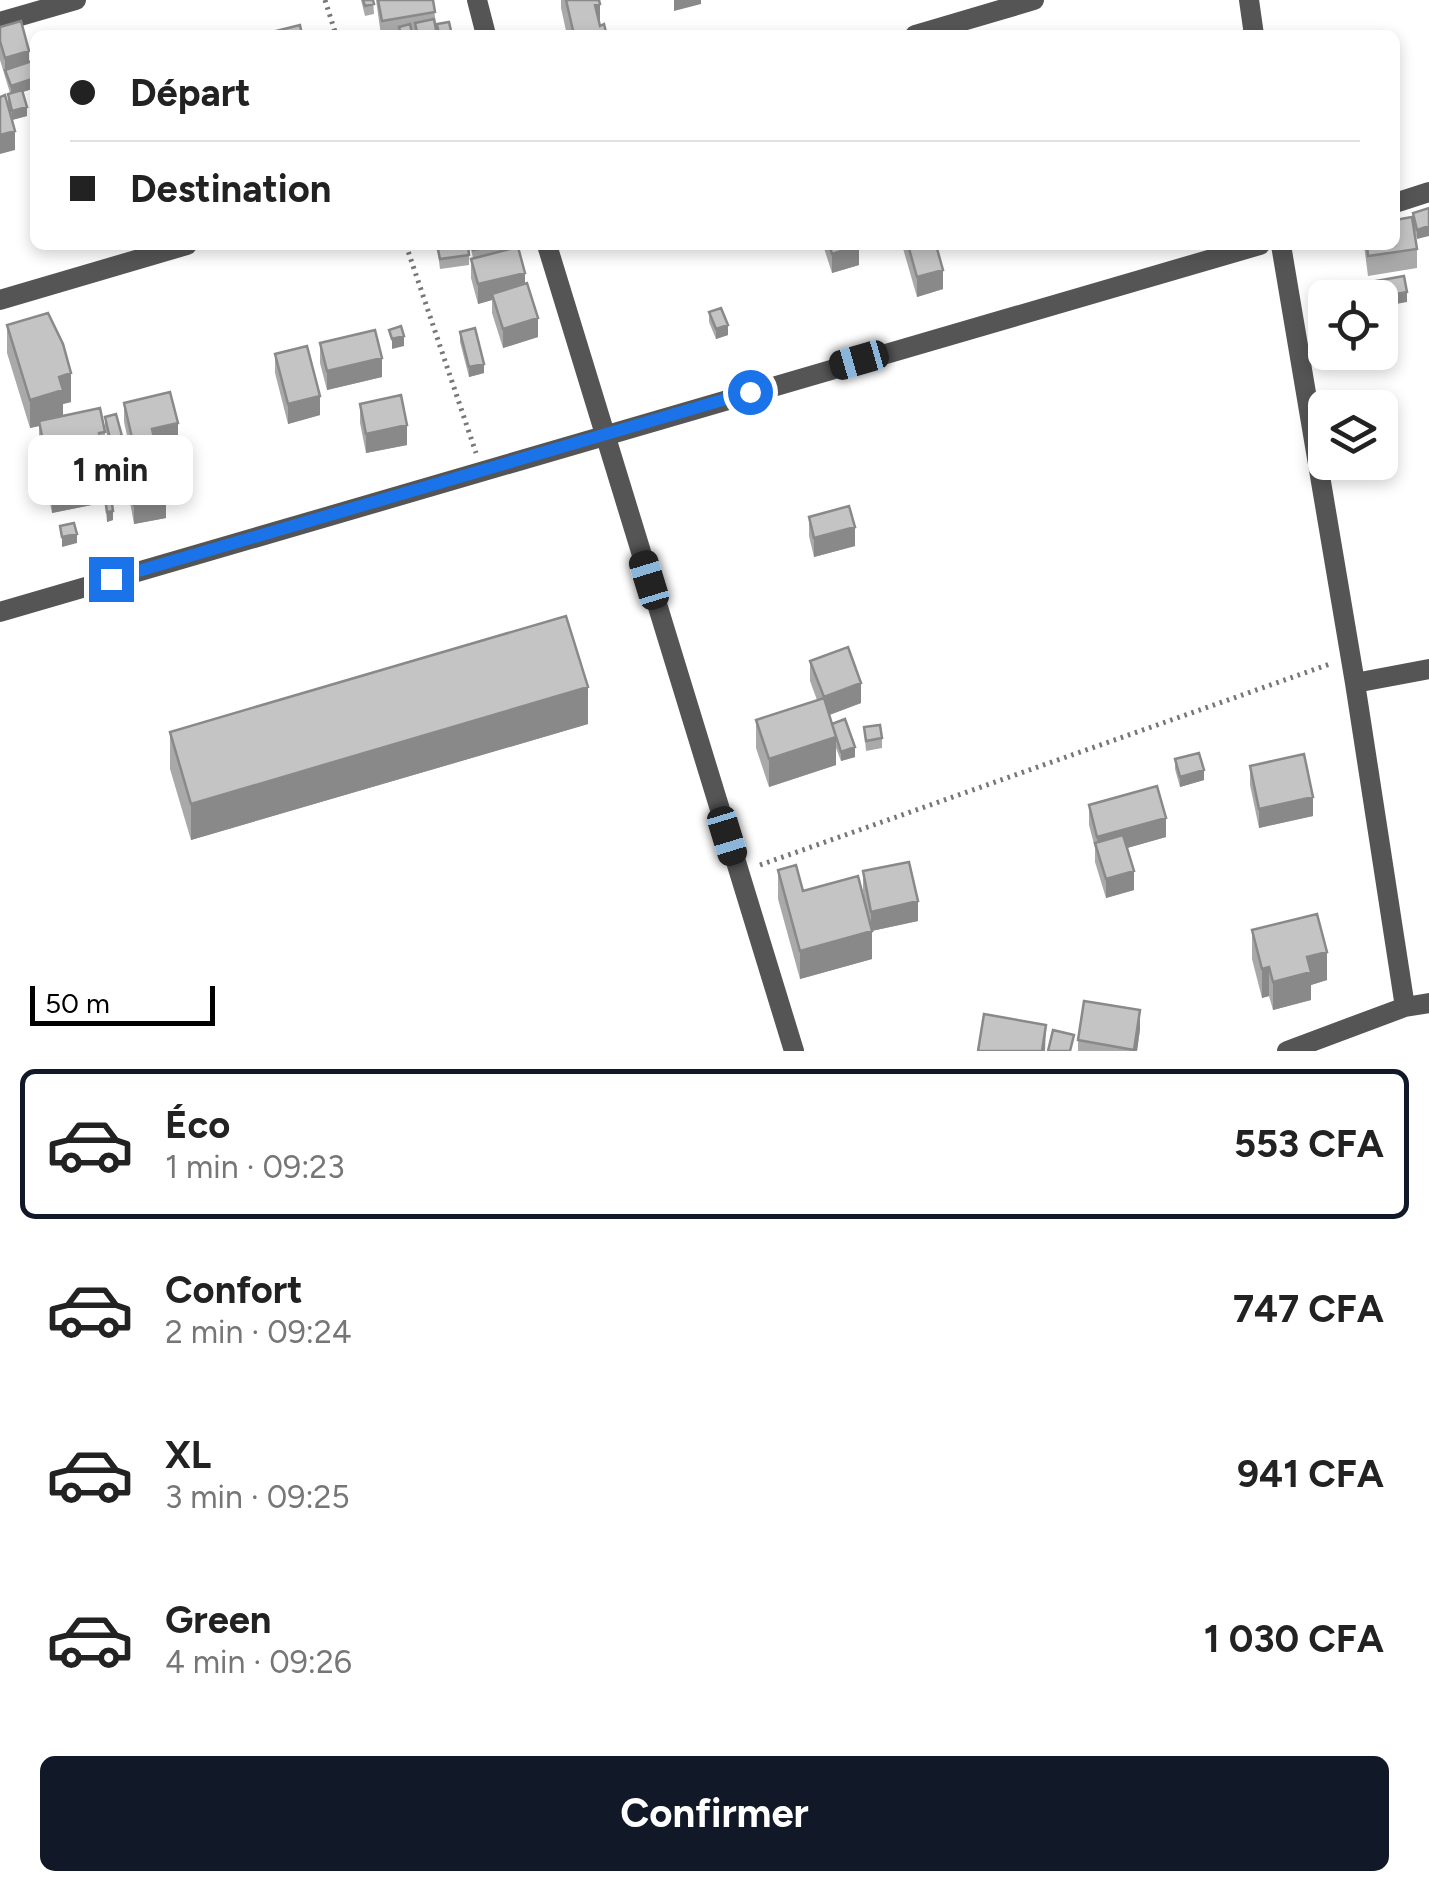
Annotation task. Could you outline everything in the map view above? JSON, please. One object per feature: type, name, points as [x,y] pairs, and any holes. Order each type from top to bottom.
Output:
[{"type":"street","points":[[0,22],[76,0]]},
{"type":"street","points":[[476,0],[485,30]]},
{"type":"street","points":[[933,30],[1034,0]]},
{"type":"street","points":[[1250,0],[1253,30]]},
{"type":"street","points":[[1400,201],[1429,192]]},
{"type":"street","points":[[0,300],[171,250]]},
{"type":"street","points":[[549,250],[794,1051]]},
{"type":"street","points":[[0,612],[1243,250]]},
{"type":"street","points":[[1283,250],[1405,1007]]},
{"type":"street","points":[[1355,683],[1429,669]]},
{"type":"street","points":[[1287,1051],[1405,1007],[1429,1003]]},
{"type":"path","points":[[325,0],[334,30]]},
{"type":"path","points":[[408,250],[481,470]]},
{"type":"path","points":[[738,873],[1350,656]]},
{"type":"building","points":[[378,0],[433,0],[435,12],[382,21]]},
{"type":"building","points":[[566,0],[599,0],[600,4],[595,5],[600,26],[604,24],[606,30],[573,30]]},
{"type":"building","points":[[434,19],[436,30],[417,30],[415,23]]},
{"type":"building","points":[[21,21],[29,51],[5,58],[0,27]]},
{"type":"building","points":[[449,22],[451,30],[438,30],[437,24]]},
{"type":"building","points":[[30,62],[30,80],[11,86],[5,70]]},
{"type":"building","points":[[22,90],[27,107],[12,111],[8,94]]},
{"type":"building","points":[[5,95],[15,131],[0,135],[0,97]]},
{"type":"building","points":[[1429,208],[1429,226],[1417,230],[1413,213]]},
{"type":"building","points":[[1412,217],[1417,249],[1368,256],[1367,250],[1400,250],[1400,219]]},
{"type":"building","points":[[438,250],[468,250],[469,255],[440,259]]},
{"type":"building","points":[[519,250],[525,273],[478,284],[471,259]]},
{"type":"building","points":[[909,250],[937,250],[943,270],[917,277]]},
{"type":"building","points":[[1404,276],[1407,292],[1398,294],[1398,280],[1382,280]]},
{"type":"building","points":[[527,283],[538,318],[503,329],[492,294]]},
{"type":"building","points":[[721,308],[728,325],[716,329],[709,312]]},
{"type":"building","points":[[48,313],[71,373],[59,377],[63,390],[30,400],[7,325]]},
{"type":"building","points":[[401,326],[404,336],[392,339],[389,330]]},
{"type":"building","points":[[475,328],[484,364],[469,367],[460,332]]},
{"type":"building","points":[[375,330],[382,358],[327,371],[320,343]]},
{"type":"building","points":[[307,346],[320,396],[288,404],[275,354]]},
{"type":"building","points":[[170,392],[178,423],[152,429],[154,438],[133,442],[124,403]]},
{"type":"building","points":[[401,395],[407,425],[366,434],[360,404]]},
{"type":"building","points":[[100,408],[105,432],[99,433],[107,473],[52,485],[39,421]]},
{"type":"building","points":[[116,414],[122,436],[110,439],[105,417]]},
{"type":"building","points":[[161,476],[166,498],[134,505],[130,483]]},
{"type":"building","points":[[111,497],[113,511],[107,512],[105,498]]},
{"type":"building","points":[[849,506],[855,527],[814,538],[809,517]]},
{"type":"building","points":[[74,523],[77,534],[62,537],[60,526]]},
{"type":"building","points":[[566,616],[588,687],[191,804],[170,732]]},
{"type":"building","points":[[848,647],[861,683],[824,697],[810,661]]},
{"type":"building","points":[[824,698],[836,737],[769,759],[756,720]]},
{"type":"building","points":[[845,719],[855,747],[841,752],[832,724]]},
{"type":"building","points":[[880,725],[882,738],[866,741],[864,727]]},
{"type":"building","points":[[1199,753],[1204,770],[1180,777],[1175,759]]},
{"type":"building","points":[[1304,754],[1313,797],[1259,809],[1250,766]]},
{"type":"building","points":[[1157,786],[1166,818],[1097,837],[1089,805]]},
{"type":"building","points":[[1123,835],[1134,871],[1106,879],[1095,843]]},
{"type":"building","points":[[909,862],[918,901],[871,912],[863,871]]},
{"type":"building","points":[[796,865],[803,891],[858,876],[872,931],[800,951],[778,870]]},
{"type":"building","points":[[1317,914],[1327,952],[1307,957],[1311,972],[1273,982],[1269,967],[1262,969],[1252,930]]},
{"type":"building","points":[[1084,1001],[1140,1010],[1134,1050],[1078,1040]]},
{"type":"building","points":[[984,1014],[1046,1025],[1042,1051],[978,1051]]},
{"type":"building","points":[[1053,1030],[1074,1035],[1070,1051],[1048,1051]]},
{"type":"route","points":[[111,579],[750,392]]}]
